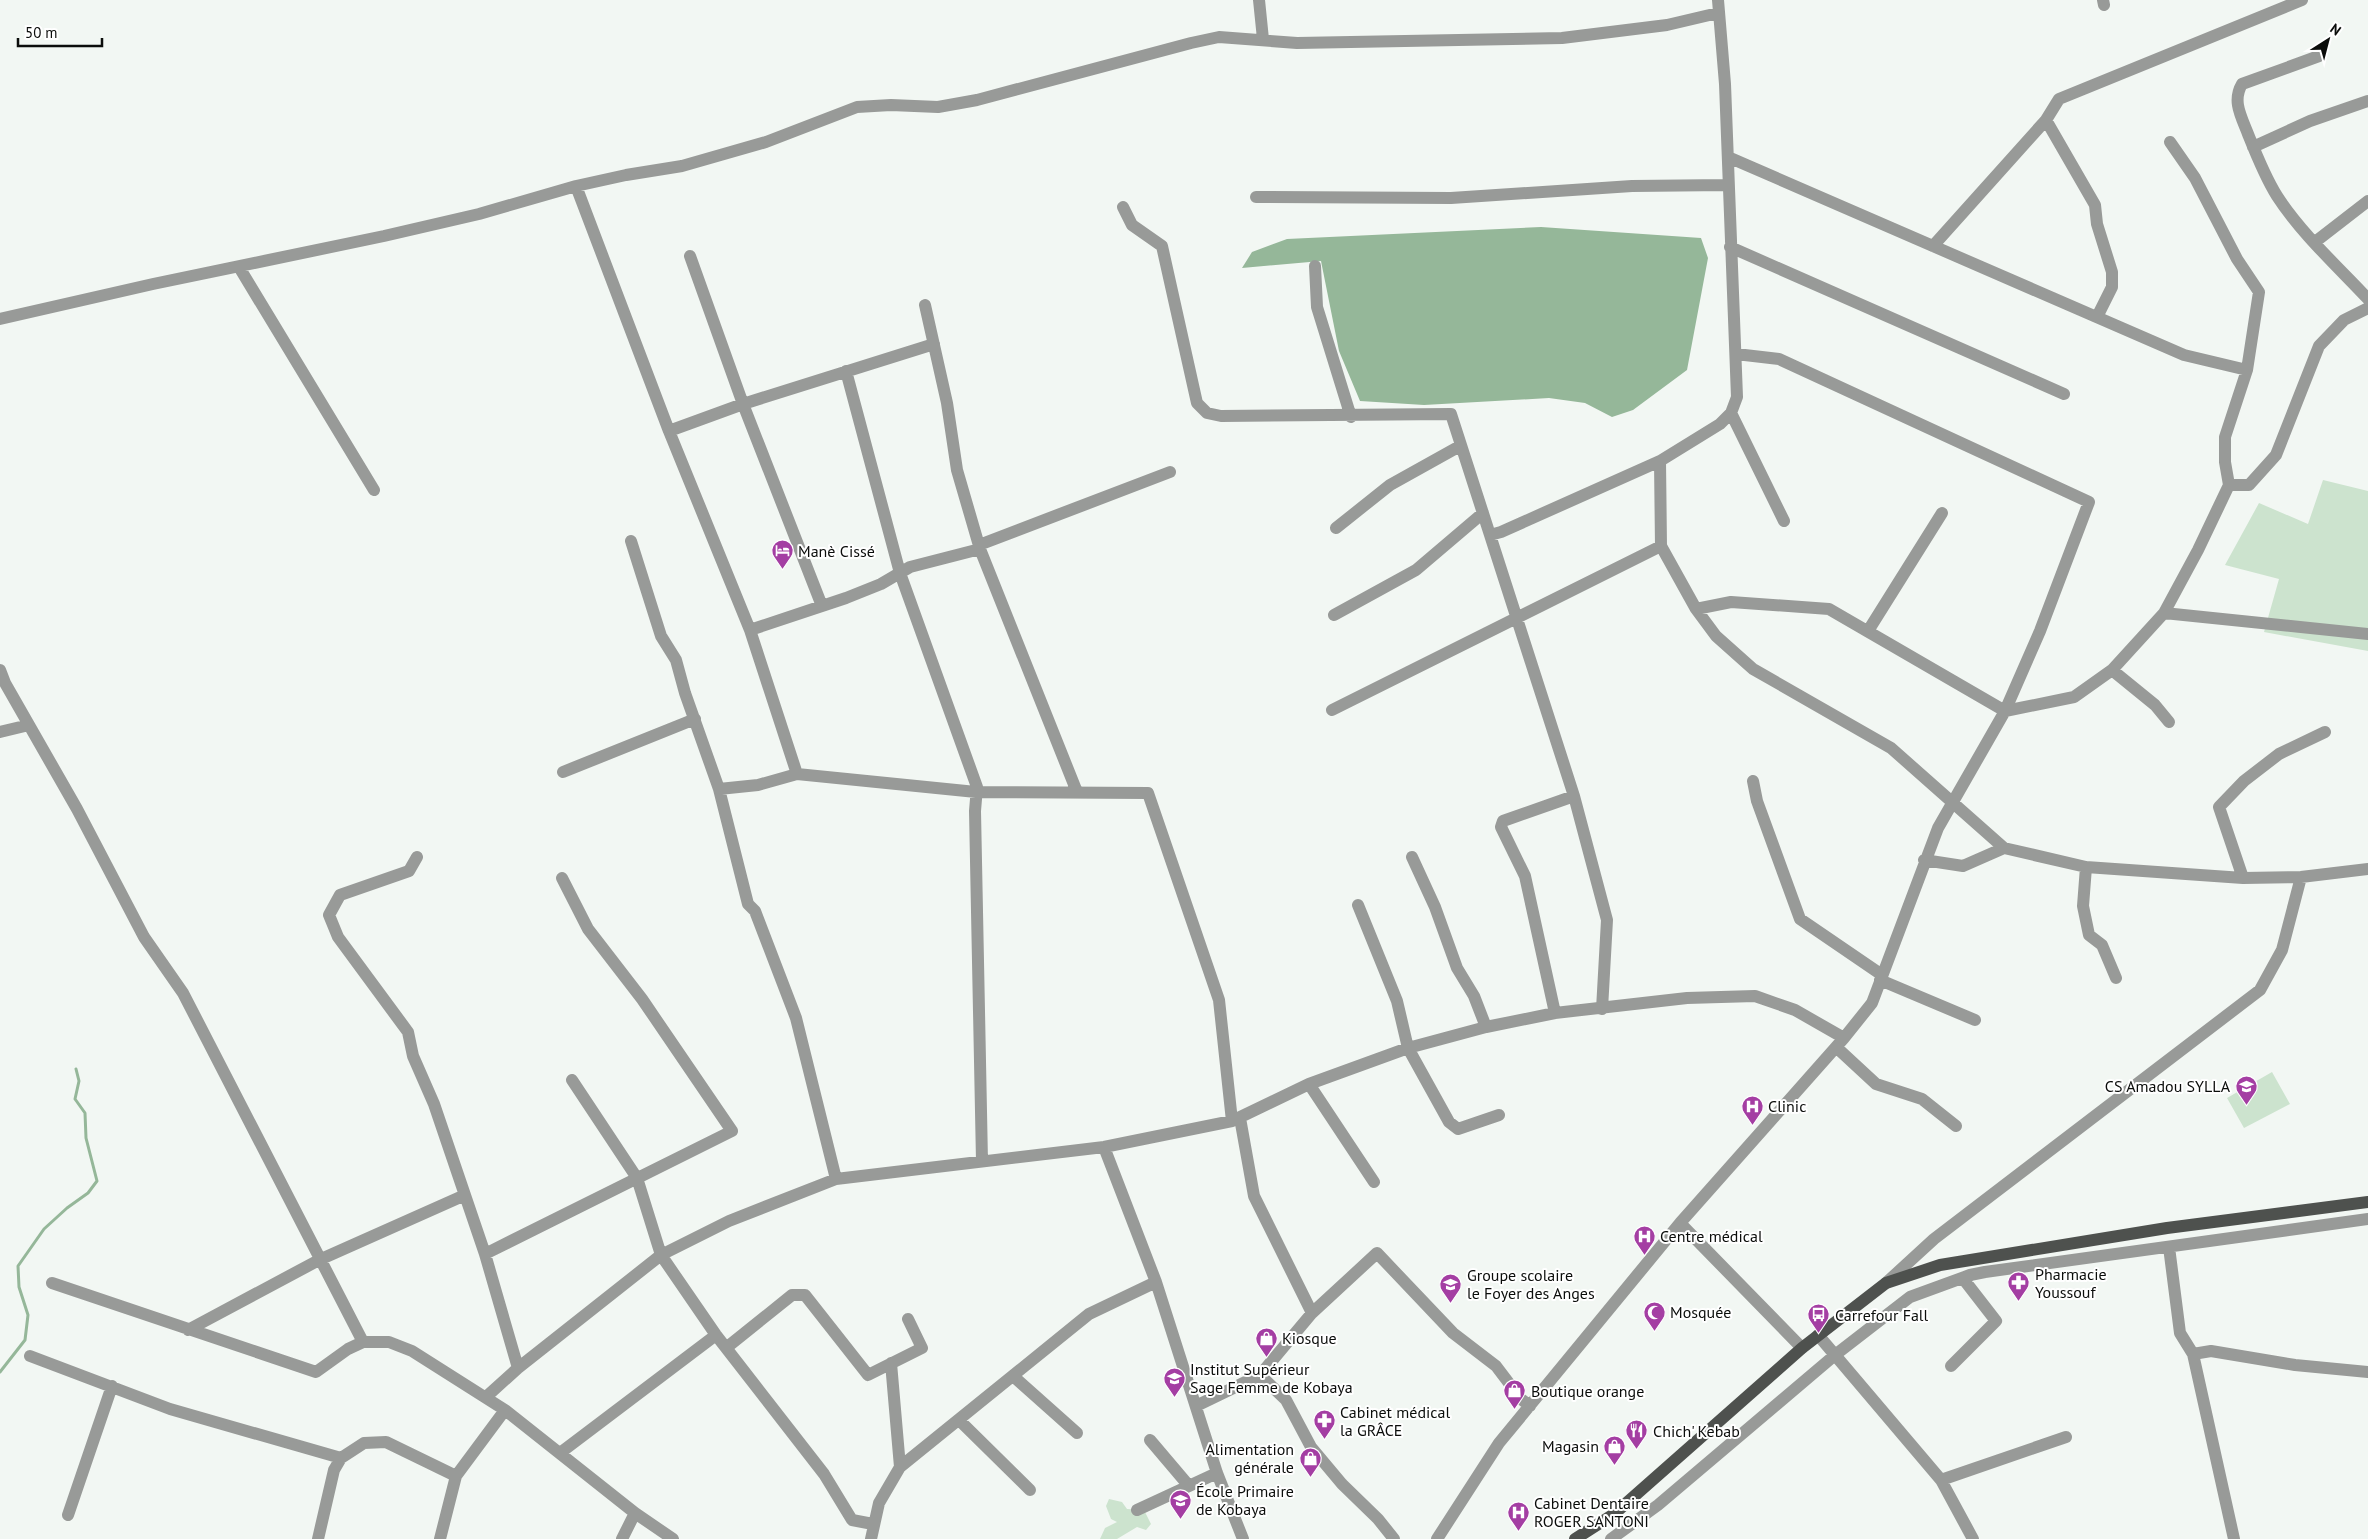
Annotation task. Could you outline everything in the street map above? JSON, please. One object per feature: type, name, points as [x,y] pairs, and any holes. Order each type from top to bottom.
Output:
[{"type":"main road","points":[[1575,1539],[1614,1514],[1802,1348],[1886,1283],[1940,1265],[2167,1228],[2368,1202]]},
{"type":"street","points":[[1259,0],[1263,39]]},
{"type":"street","points":[[1490,534],[1501,532],[1660,461],[1720,424],[1731,413],[1736,397],[1736,354],[1727,185],[1728,157],[1725,84],[1718,0]]},
{"type":"street","points":[[1933,246],[2046,120],[2059,99],[2302,0]]},
{"type":"street","points":[[0,319],[479,214],[576,186],[723,156],[857,107],[891,105],[938,107],[977,100],[1219,37],[1297,43],[1562,38],[1667,25],[1718,13]]},
{"type":"street","points":[[2319,56],[2242,84],[2237,93],[2237,106],[2253,147],[2277,196],[2315,242],[2368,299]]},
{"type":"street","points":[[2253,147],[2310,121],[2368,101]]},
{"type":"street","points":[[2046,120],[2095,205],[2098,224],[2112,272],[2112,287],[2097,318]]},
{"type":"street","points":[[1696,610],[1731,602],[1830,609],[1868,630],[1890,646],[2005,711],[2074,697],[2112,670],[2164,612],[2198,550],[2229,485],[2225,462],[2225,437],[2246,370],[2259,292],[2237,259],[2195,178],[2170,142]]},
{"type":"street","points":[[1728,157],[2184,355],[2246,370]]},
{"type":"street","points":[[1256,196],[1451,198],[1632,186],[1727,185]]},
{"type":"street","points":[[576,186],[669,431],[750,630],[797,774]]},
{"type":"street","points":[[2315,242],[2368,201]]},
{"type":"street","points":[[1123,207],[1132,225],[1162,246],[1197,403],[1207,413],[1221,416],[1451,414],[1574,796],[1607,920],[1602,1009]]},
{"type":"street","points":[[1730,247],[2064,394]]},
{"type":"street","points":[[690,256],[743,404],[822,606]]},
{"type":"street","points":[[1315,266],[1318,308],[1350,416]]},
{"type":"street","points":[[239,267],[374,490]]},
{"type":"street","points":[[926,305],[947,403],[957,470],[979,547],[1076,792]]},
{"type":"street","points":[[2229,485],[2249,485],[2276,455],[2319,346],[2344,320],[2368,308]]},
{"type":"street","points":[[669,431],[743,404],[934,344]]},
{"type":"street","points":[[1438,1539],[1499,1443],[1680,1223],[1840,1043],[1872,1003],[1924,860],[1938,828],[2005,711],[2040,631],[2089,502],[1780,359],[1736,354]]},
{"type":"street","points":[[846,371],[900,573],[977,786],[975,811],[982,1160]]},
{"type":"street","points":[[1731,413],[1784,521]]},
{"type":"street","points":[[1336,528],[1390,485],[1460,446]]},
{"type":"street","points":[[1660,461],[1661,546],[1696,610],[1716,636],[1754,669],[1891,748],[2004,848],[2086,867],[2243,878],[2301,877],[2368,869]]},
{"type":"street","points":[[750,630],[881,584],[910,567],[979,547],[1170,472]]},
{"type":"street","points":[[1334,615],[1416,570],[1482,513]]},
{"type":"street","points":[[1868,630],[1942,514]]},
{"type":"street","points":[[631,541],[661,636],[676,660],[685,694],[719,789],[748,904],[755,911],[796,1018],[836,1179]]},
{"type":"street","points":[[1332,710],[1515,617],[1661,546]]},
{"type":"street","points":[[2164,612],[2368,634]]},
{"type":"street","points":[[0,670],[5,683],[77,809],[144,937],[183,993],[319,1260],[363,1342]]},
{"type":"street","points":[[2112,670],[2155,705],[2169,722]]},
{"type":"street","points":[[563,772],[695,719]]},
{"type":"street","points":[[0,732],[29,725]]},
{"type":"street","points":[[2243,878],[2220,807],[2244,781],[2279,754],[2325,732]]},
{"type":"street","points":[[719,789],[758,785],[797,774],[976,792],[1148,793],[1219,1000],[1236,1119],[1254,1196],[1312,1313]]},
{"type":"street","points":[[1753,781],[1757,801],[1800,919],[1881,977],[1975,1020]]},
{"type":"street","points":[[1555,1013],[1525,876],[1500,827],[1503,821],[1574,796]]},
{"type":"street","points":[[1924,860],[1963,866],[2004,848]]},
{"type":"street","points":[[417,857],[409,872],[340,895],[329,915],[338,937],[408,1032],[413,1056],[434,1104],[485,1254],[518,1368]]},
{"type":"street","points":[[1412,857],[1435,907],[1457,968],[1474,996],[1486,1027]]},
{"type":"street","points":[[2086,867],[2083,906],[2089,935],[2102,945],[2116,978]]},
{"type":"street","points":[[1886,1283],[1934,1239],[2260,990],[2282,950],[2301,877]]},
{"type":"street","points":[[485,1254],[732,1131],[642,999],[588,929],[562,878]]},
{"type":"street","points":[[1358,905],[1397,1001],[1408,1048],[1448,1122],[1458,1129],[1499,1115]]},
{"type":"street","points":[[486,1397],[518,1368],[661,1255],[729,1221],[836,1179],[982,1160],[1104,1147],[1236,1119],[1309,1084],[1408,1048],[1486,1027],[1555,1013],[1687,998],[1754,996],[1795,1010],[1840,1043],[1876,1084],[1922,1098],[1956,1126]]},
{"type":"street","points":[[572,1080],[637,1178],[661,1255],[716,1335],[824,1474],[852,1520],[873,1524]]},
{"type":"street","points":[[1309,1084],[1374,1182]]},
{"type":"street","points":[[1104,1147],[1156,1282],[1217,1473],[1243,1539]]},
{"type":"street","points":[[188,1330],[319,1260],[465,1195]]},
{"type":"street","points":[[2296,1211],[2298,1229]]},
{"type":"street","points":[[1611,1539],[1658,1505],[1835,1355],[1910,1297],[1970,1275],[1985,1272],[2368,1219]]},
{"type":"street","points":[[1680,1223],[1802,1348]]},
{"type":"street","points":[[2169,1247],[2180,1333],[2193,1354],[2234,1539]]},
{"type":"street","points":[[1196,1406],[1260,1375],[1312,1313],[1377,1253],[1453,1333],[1496,1366],[1521,1399],[1530,1406]]},
{"type":"street","points":[[1984,1258],[1985,1272]]},
{"type":"street","points":[[1951,1366],[1996,1321],[1965,1281],[1970,1275]]},
{"type":"street","points":[[871,1539],[879,1503],[900,1467],[1090,1314],[1156,1282]]},
{"type":"street","points":[[52,1283],[316,1372],[348,1349],[363,1342],[389,1342],[412,1351],[505,1410],[635,1513],[673,1539]]},
{"type":"street","points":[[726,1348],[792,1295],[805,1295],[868,1375],[922,1348],[908,1319]]},
{"type":"street","points":[[560,1453],[716,1335]]},
{"type":"street","points":[[1818,1335],[1941,1480],[1973,1539]]},
{"type":"street","points":[[2193,1354],[2211,1351],[2295,1365],[2368,1372]]},
{"type":"street","points":[[30,1356],[170,1409],[341,1458]]},
{"type":"street","points":[[891,1363],[900,1467]]},
{"type":"street","points":[[1260,1375],[1286,1400],[1311,1447],[1342,1484],[1394,1539]]},
{"type":"street","points":[[1013,1376],[1077,1433]]},
{"type":"street","points":[[68,1515],[112,1386]]},
{"type":"street","points":[[440,1539],[456,1476],[505,1410]]},
{"type":"street","points":[[959,1420],[1030,1490]]},
{"type":"street","points":[[1941,1480],[2066,1437]]},
{"type":"street","points":[[1150,1440],[1189,1486]]},
{"type":"street","points":[[318,1539],[334,1470],[341,1458],[364,1443],[386,1442],[456,1476]]},
{"type":"street","points":[[1137,1510],[1217,1473]]},
{"type":"street","points":[[622,1539],[635,1513]]},
{"type":"shaded area","points":[[1541,227],[1701,238],[1708,258],[1687,370],[1633,410],[1612,417],[1585,403],[1549,398],[1424,405],[1360,401],[1339,351],[1321,261],[1242,268],[1252,252],[1287,239]]},
{"type":"shaded area","points":[[2323,480],[2368,491],[2368,651],[2264,632],[2279,579],[2225,565],[2259,503],[2308,524]]},
{"type":"shaded area","points":[[2272,1072],[2290,1104],[2244,1128],[2227,1098]]},
{"type":"shaded area","points":[[1109,1499],[1122,1502],[1127,1509],[1144,1510],[1151,1524],[1146,1530],[1137,1527],[1117,1539],[1100,1539],[1105,1528],[1117,1522],[1111,1519],[1106,1506]]},
{"type":"waterway","points":[[0,1372],[25,1340],[28,1315],[19,1287],[18,1266],[44,1229],[67,1208],[88,1193],[97,1181],[86,1138],[85,1113],[75,1099],[79,1081],[76,1069]]},
{"type":"place","name":"Manè Cissé","points":[[782,570]]},
{"type":"place","name":"CS Amadou SYLLA","points":[[2246,1105]]},
{"type":"place","name":"Clinic","points":[[1752,1125]]},
{"type":"place","name":"Centre médical","points":[[1644,1255]]},
{"type":"place","name":"Pharmacie Youssouf","points":[[2019,1302]]},
{"type":"place","name":"Groupe scolaire le Foyer des Anges","points":[[1451,1303]]},
{"type":"place","name":"Mosquée","points":[[1654,1331]]},
{"type":"place","name":"Carrefour Fall","points":[[1819,1334]]},
{"type":"place","name":"Kiosque","points":[[1266,1357]]},
{"type":"place","name":"Institut Supérieur Sage Femme de Kobaya","points":[[1174,1397]]},
{"type":"place","name":"Boutique orange","points":[[1515,1410]]},
{"type":"place","name":"Cabinet médical la GRÂCE","points":[[1324,1440]]},
{"type":"place","name":"Chich' Kebab","points":[[1637,1450]]},
{"type":"place","name":"Magasin","points":[[1615,1465]]},
{"type":"place","name":"Alimentation générale","points":[[1310,1477]]},
{"type":"place","name":"École Primaire de Kobaya","points":[[1180,1519]]},
{"type":"place","name":"Cabinet Dentaire ROGER SANTONI","points":[[1518,1531]]}]
